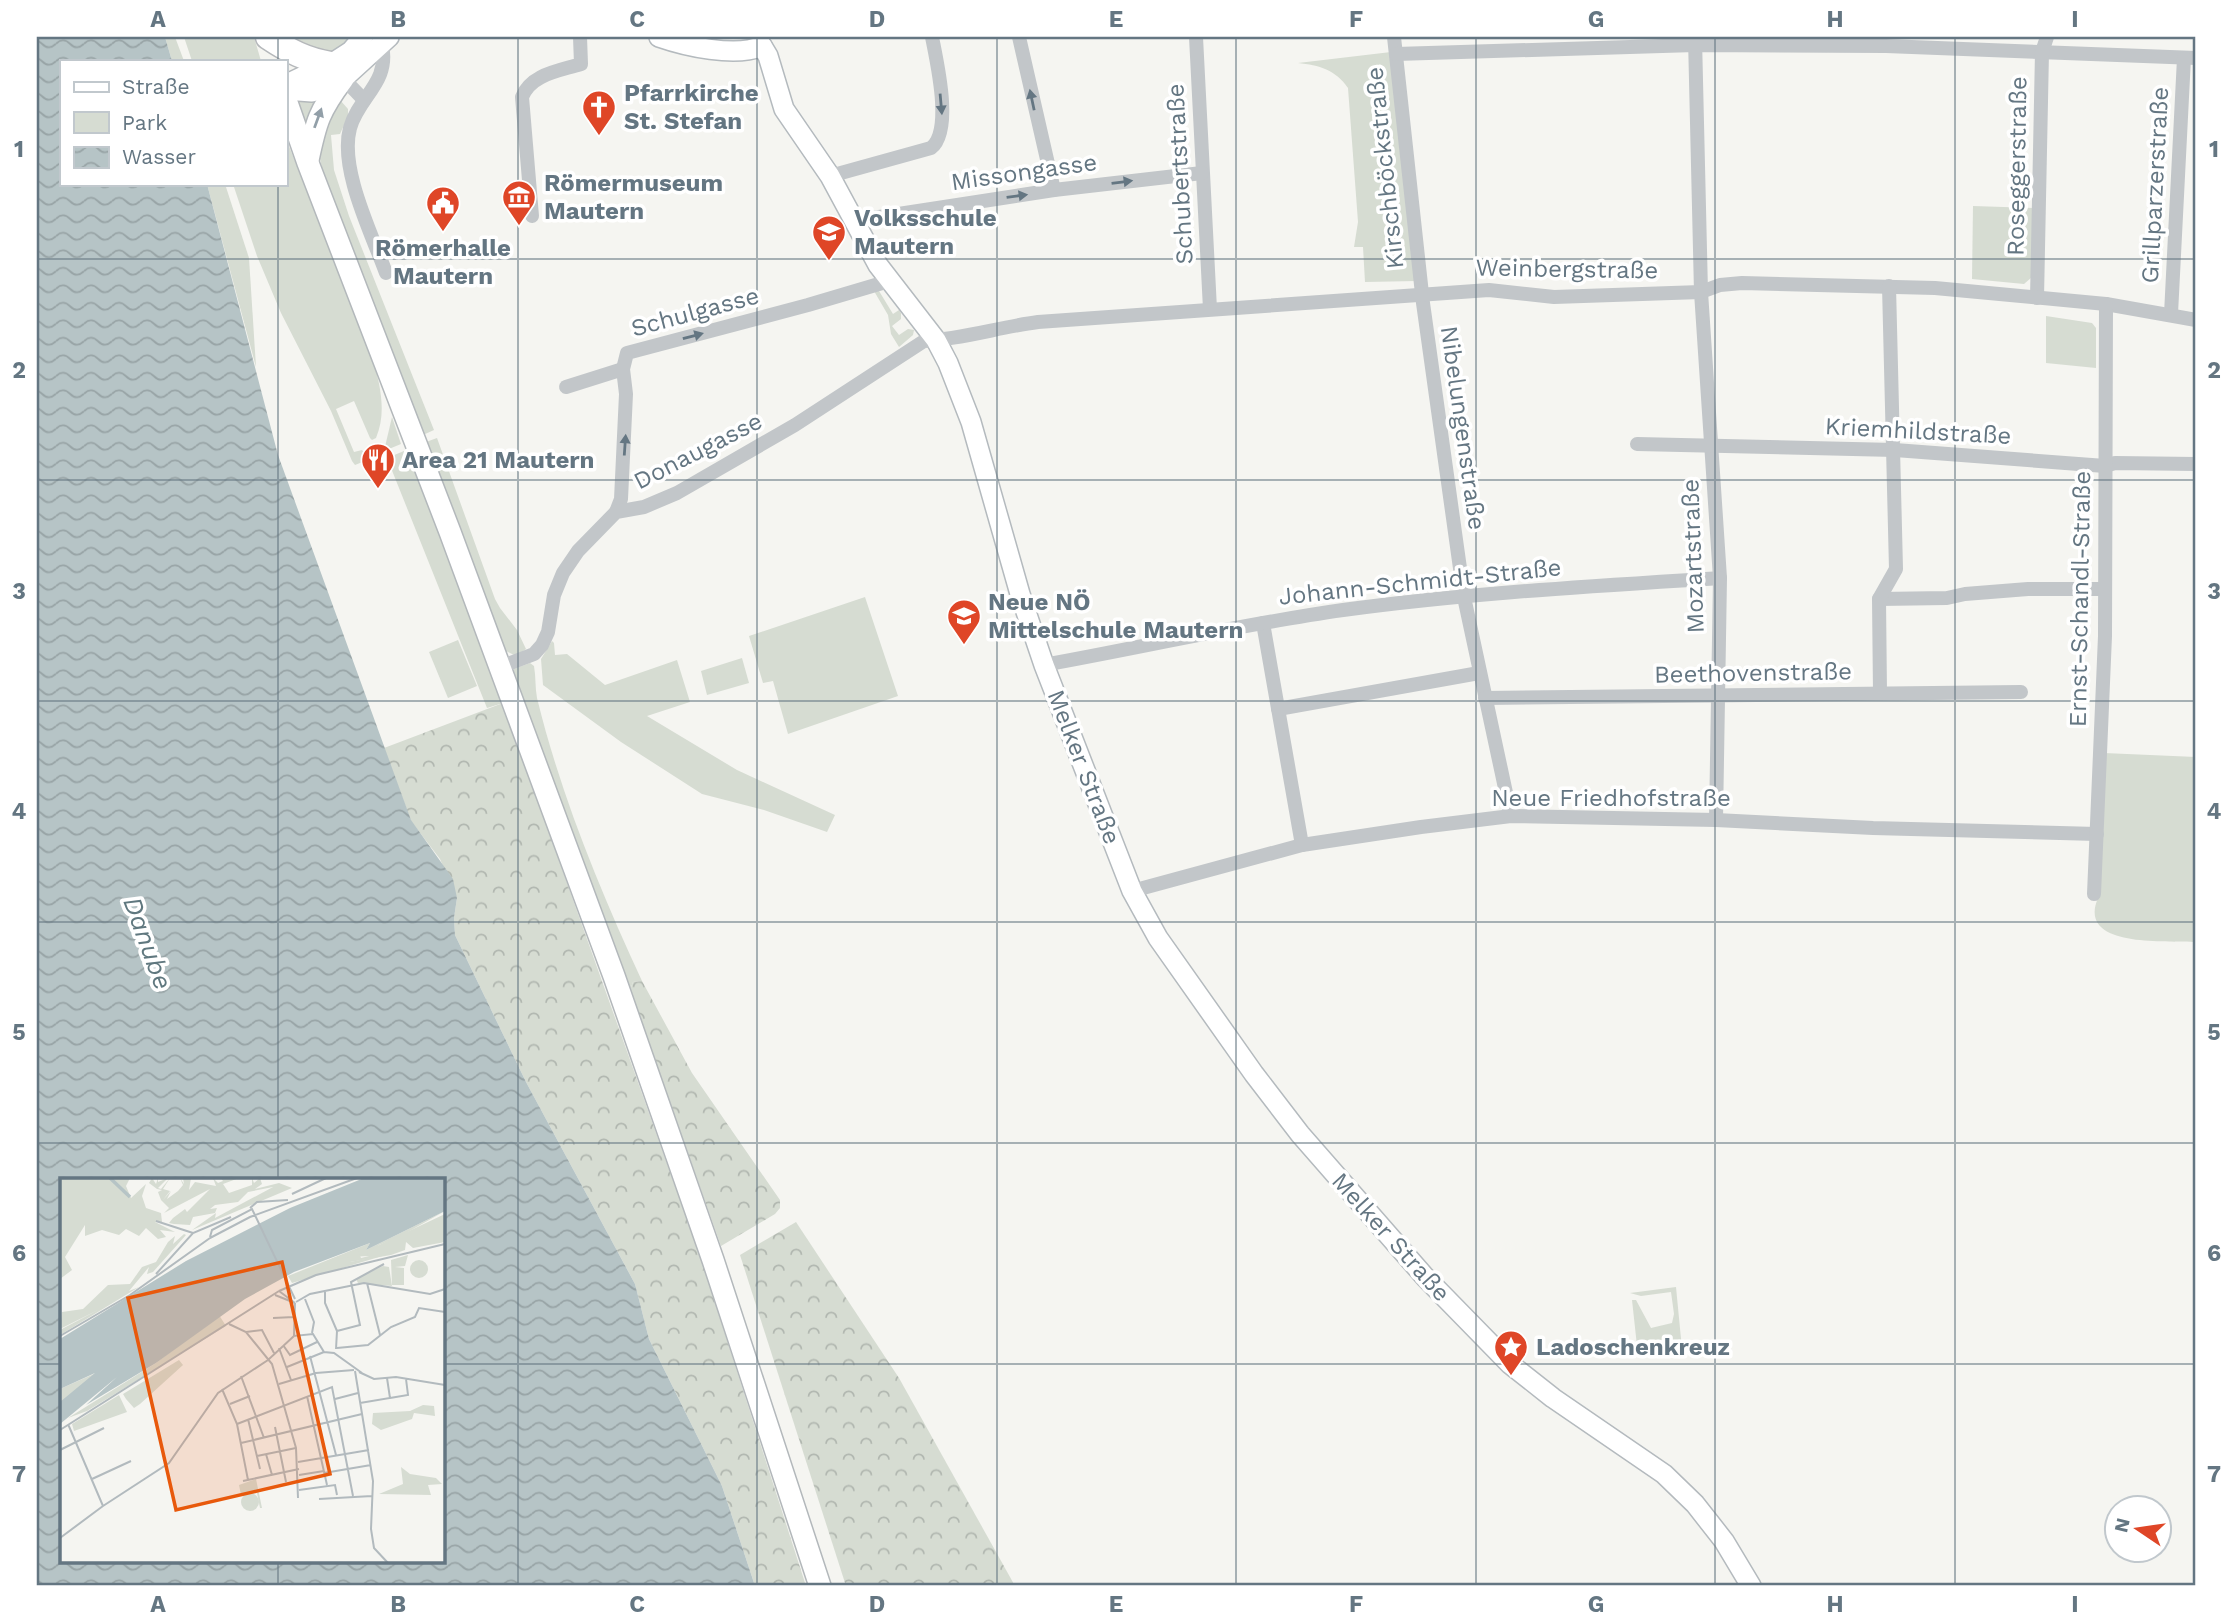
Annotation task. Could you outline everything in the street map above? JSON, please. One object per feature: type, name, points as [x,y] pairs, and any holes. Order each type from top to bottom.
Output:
[{"type":"highway","points":[[267,37],[274,60]]},
{"type":"highway","points":[[267,37],[293,54],[337,72]]},
{"type":"main road","points":[[287,87],[337,72]]},
{"type":"main road","points":[[308,163],[314,132],[337,72]]},
{"type":"main road","points":[[287,103],[614,976],[709,1247],[820,1586]]},
{"type":"street","points":[[337,72],[363,37]]},
{"type":"street","points":[[532,216],[522,97],[526,87],[536,79],[581,64],[580,37]]},
{"type":"street","points":[[830,176],[931,148],[938,143],[943,123],[932,37]]},
{"type":"street","points":[[1019,37],[1054,190]]},
{"type":"street","name":"Schubertstraße","points":[[1196,37],[1210,309]]},
{"type":"street","name":"Kirschböckstraße","points":[[1394,37],[1422,293]]},
{"type":"street","name":"Roseggerstraße","points":[[2037,298],[2042,52],[2047,37]]},
{"type":"street","points":[[666,38],[723,51],[756,49],[765,42]]},
{"type":"street","points":[[337,72],[386,41]]},
{"type":"street","points":[[386,41],[382,73],[349,130],[349,159],[365,218],[386,273]]},
{"type":"street","points":[[1396,54],[1695,41],[2190,58]]},
{"type":"street","name":"Mozartstraße","points":[[1695,41],[1700,292],[1720,578],[1716,820]]},
{"type":"street","name":"Melker Straße","points":[[765,42],[784,109],[830,176],[888,281],[936,340],[948,363],[971,422],[1013,572],[1044,665],[1132,891],[1158,938],[1300,1134],[1472,1327],[1510,1364],[1553,1398],[1664,1474],[1695,1504],[1717,1531],[1751,1586]]},
{"type":"street","name":"Grillparzerstraße","points":[[2171,314],[2190,58]]},
{"type":"street","points":[[337,72],[364,100]]},
{"type":"street","name":"Missongasse","points":[[853,221],[1054,190],[1202,173]]},
{"type":"street","name":"Schulgasse","points":[[616,512],[621,499],[626,430],[623,369],[627,353],[888,281]]},
{"type":"street","name":"Weinbergstraße","points":[[936,340],[1038,322],[1422,293],[1489,290],[1554,297],[1700,292],[1720,285],[1742,283],[1935,288],[2106,304],[2196,320]]},
{"type":"street","points":[[1880,694],[1879,599],[1896,569],[1889,286]]},
{"type":"street","name":"Nibelungenstraße","points":[[1422,293],[1464,597],[1511,816]]},
{"type":"street","name":"Ernst-Schandl-Straße","points":[[2094,894],[2104,691],[2106,304]]},
{"type":"street","name":"Donaugasse","points":[[500,667],[534,654],[542,645],[548,632],[554,595],[563,573],[579,551],[616,512],[644,507],[677,493],[795,425],[920,342],[936,340]]},
{"type":"street","points":[[566,387],[623,369]]},
{"type":"street","name":"Kriemhildstraße","points":[[1637,444],[1895,450],[2105,466],[2115,463],[2196,464]]},
{"type":"street","name":"Johann-Schmidt-Straße","points":[[1044,665],[1343,610],[1464,597],[1720,578]]},
{"type":"street","points":[[1879,599],[1947,598],[2028,589],[2105,589]]},
{"type":"street","points":[[1263,623],[1302,845]]},
{"type":"street","points":[[1278,709],[1479,673]]},
{"type":"street","name":"Beethovenstraße","points":[[1485,698],[2021,692]]},
{"type":"street","name":"Neue Friedhofstraße","points":[[1132,891],[1302,845],[1511,816],[1716,820],[1873,828],[2097,834]]},
{"type":"green space","points":[[165,37],[175,37],[184,60],[172,60]]},
{"type":"green space","points":[[184,37],[254,37],[261,60],[192,60]]},
{"type":"green space","points":[[282,37],[355,37],[331,56]]},
{"type":"green space","points":[[1391,52],[1417,281],[1365,282],[1363,247],[1354,247],[1358,222],[1348,88],[1338,77],[1326,70],[1298,63]]},
{"type":"green space","points":[[322,93],[306,125],[298,102]]},
{"type":"green space","points":[[335,100],[340,100],[348,109],[348,116],[340,134],[331,135],[334,170],[349,216],[434,430],[423,435],[327,190],[318,150]]},
{"type":"green space","points":[[287,141],[373,359],[378,379],[382,408],[376,438],[370,438],[354,401],[336,409],[354,452],[362,450],[366,455],[365,461],[355,465],[352,461],[331,411],[281,313],[257,256],[234,186],[287,186]]},
{"type":"green space","points":[[208,186],[226,186],[249,258],[256,367]]},
{"type":"green space","points":[[1973,206],[2034,208],[2032,277],[2024,284],[1972,279]]},
{"type":"green space","points":[[874,291],[879,291],[893,314],[899,310],[901,313],[901,319],[892,326],[899,335],[908,329],[914,330],[913,335],[899,347],[891,334],[888,315]]},
{"type":"green space","points":[[2046,316],[2092,323],[2096,328],[2096,368],[2046,363]]},
{"type":"green space","points":[[392,417],[401,444],[384,451]]},
{"type":"green space","points":[[437,438],[495,599],[517,630],[526,649],[516,656],[506,651],[497,635],[426,442]]},
{"type":"green space","points":[[404,451],[409,465],[418,477],[503,703],[487,708],[387,458]]},
{"type":"green space","points":[[865,597],[898,696],[788,734],[773,681],[763,683],[749,636]]},
{"type":"green space","points":[[458,640],[477,686],[448,698],[429,652]]},
{"type":"green space","points":[[552,641],[555,655],[567,654],[605,685],[677,660],[690,702],[647,716],[737,770],[835,815],[827,832],[764,810],[702,794],[621,742],[543,685],[541,659]]},
{"type":"green space","points":[[742,658],[749,683],[707,695],[701,671]]},
{"type":"green space","points":[[530,663],[534,666],[537,698],[570,807],[611,912],[642,981],[633,982],[630,990],[513,675],[514,669]]},
{"type":"green space","points":[[503,703],[702,1262],[806,1586],[755,1586],[722,1486],[649,1339],[635,1284],[526,1082],[455,935],[457,898],[440,859],[411,821],[384,748]]},
{"type":"green space","points":[[2104,753],[2196,757],[2196,942],[2128,938],[2112,934],[2100,926],[2095,914],[2098,898]]},
{"type":"green space","points":[[642,981],[692,1073],[780,1200],[780,1208],[775,1214],[721,1246],[630,990],[633,982]]},
{"type":"green space","points":[[796,1222],[899,1378],[1015,1586],[846,1586],[740,1255]]},
{"type":"green space","points":[[1676,1287],[1682,1349],[1638,1355],[1632,1300],[1636,1300],[1651,1328],[1672,1323],[1674,1314],[1671,1292],[1641,1296],[1630,1293]]},
{"type":"water","name":"Danube","points":[[37,37],[165,37],[172,60],[60,60],[60,186],[208,186],[278,455],[411,820],[453,879],[457,898],[455,935],[526,1082],[635,1284],[649,1339],[722,1486],[755,1586],[37,1586]]},
{"type":"place","name":"Pfarrkirche St. Stefan","points":[[599,137]]},
{"type":"place","name":"Römermuseum Mautern","points":[[519,227]]},
{"type":"place","name":"Römerhalle Mautern","points":[[443,233]]},
{"type":"place","name":"Volksschule Mautern","points":[[829,262]]},
{"type":"place","name":"Area 21 Mautern","points":[[378,490]]},
{"type":"place","name":"Neue NÖ Mittelschule Mautern","points":[[964,646]]},
{"type":"place","name":"Ladoschenkreuz","points":[[1511,1377]]}]
